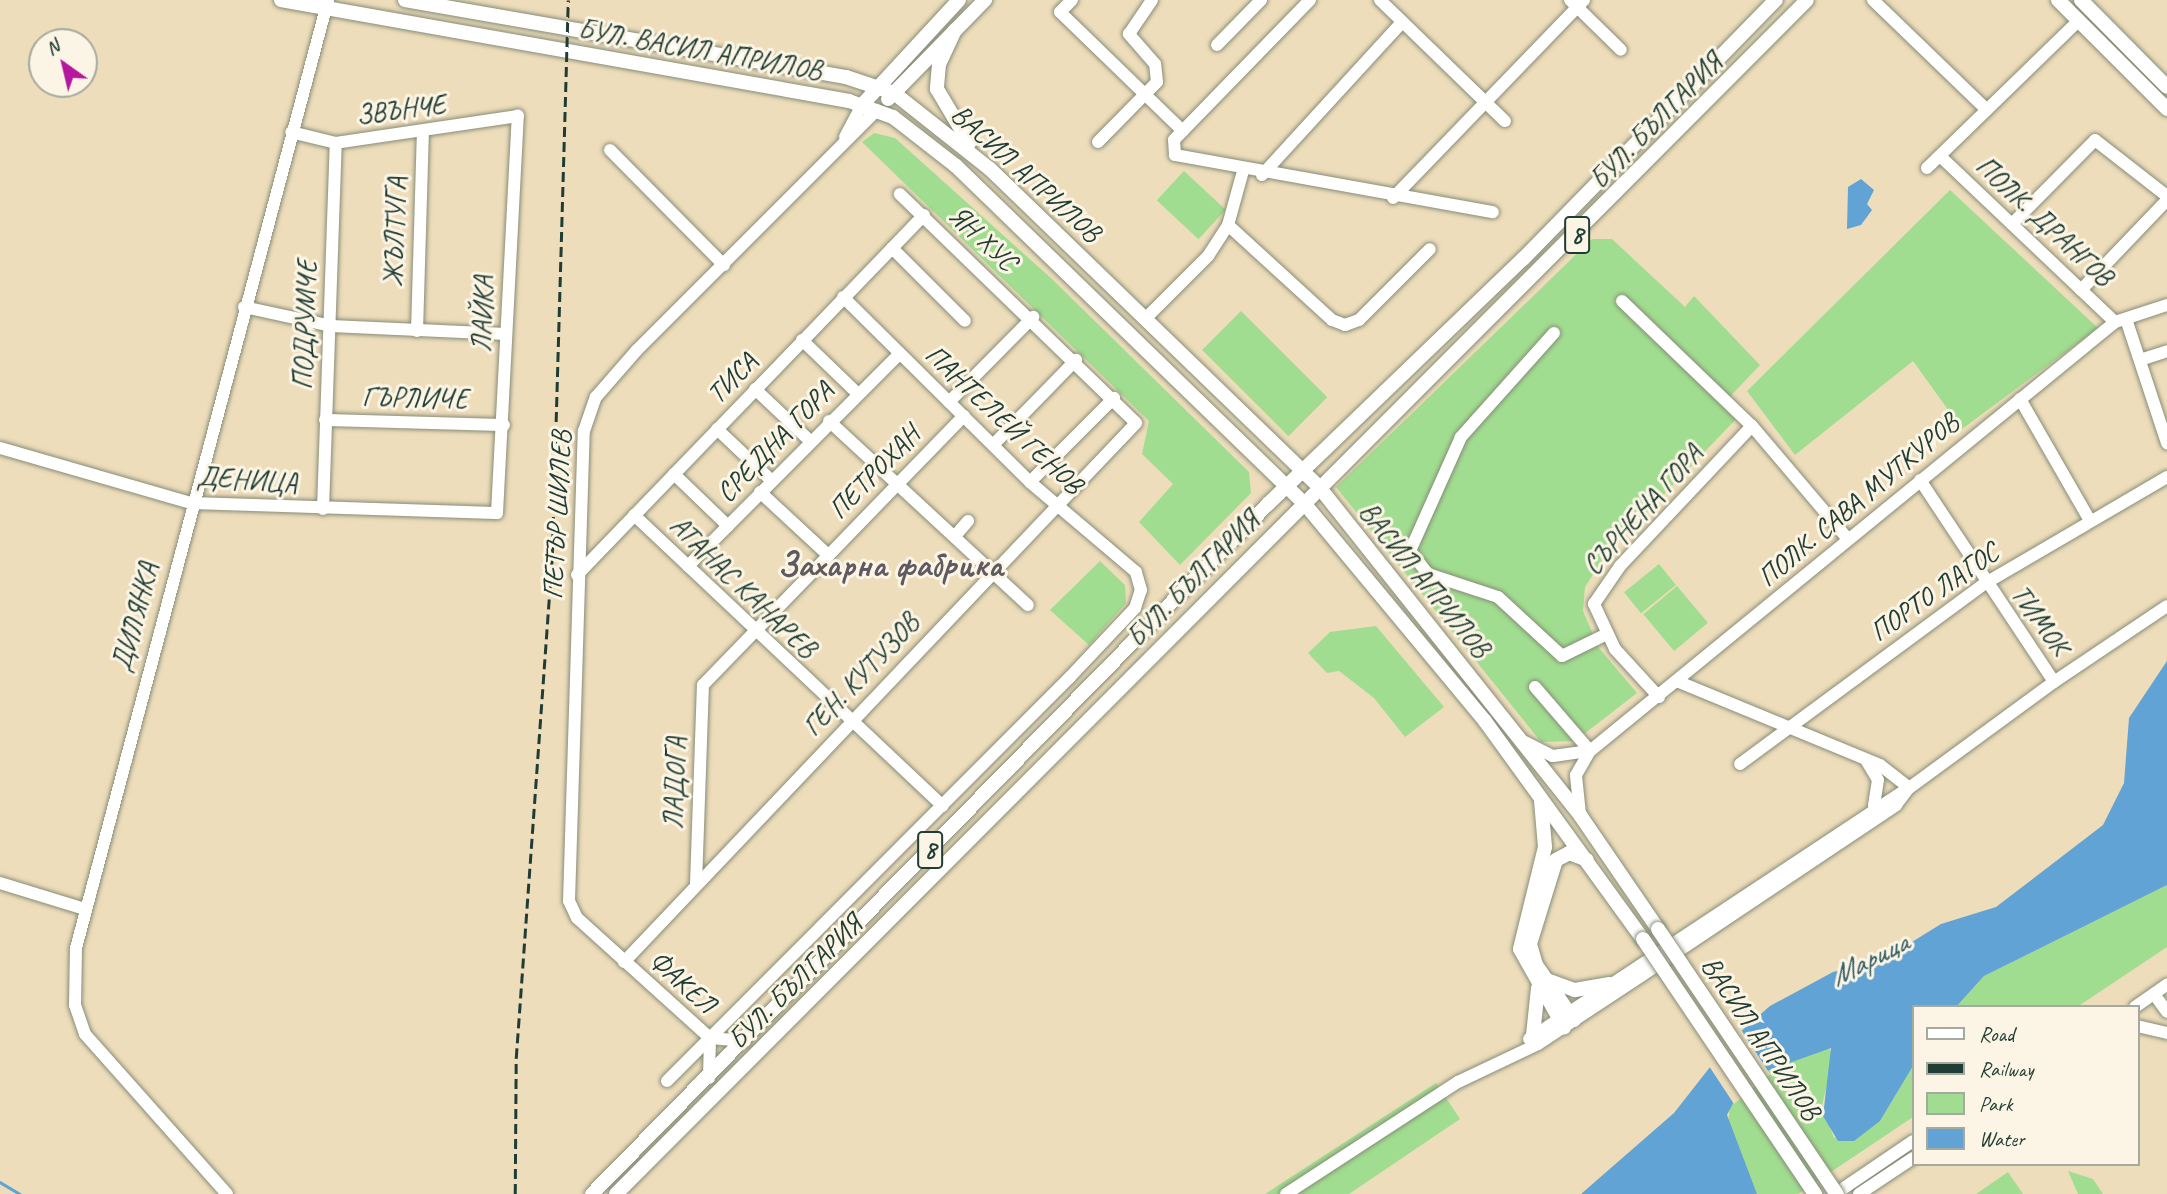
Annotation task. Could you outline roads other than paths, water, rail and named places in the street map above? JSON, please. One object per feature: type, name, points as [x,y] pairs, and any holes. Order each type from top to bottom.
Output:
[{"type":"main road","name":"БУЛ. ВАСИЛ АПРИЛОВ","points":[[281,0],[326,4],[862,105]]},
{"type":"main road","name":"БУЛ. ВАСИЛ АПРИЛОВ","points":[[405,0],[876,84]]},
{"type":"main road","points":[[862,105],[876,84],[959,0]]},
{"type":"main road","points":[[877,110],[985,0]]},
{"type":"main road","name":"БУЛ. БЪЛГАРИЯ","points":[[592,1194],[746,1041],[1287,485],[1533,249],[1776,0]]},
{"type":"main road","name":"БУЛ. БЪЛГАРИЯ","points":[[616,1194],[1807,0]]},
{"type":"main road","points":[[2058,0],[2167,108]]},
{"type":"main road","points":[[2089,3],[2164,79]]},
{"type":"main road","points":[[955,30],[937,72],[939,97],[989,169]]},
{"type":"main road","name":"ВАСИЛ АПРИЛОВ","points":[[876,84],[894,93],[989,169],[1147,317],[1320,488],[1580,815],[1836,1194]]},
{"type":"main road","name":"ВАСИЛ АПРИЛОВ","points":[[862,105],[877,110],[956,166],[1304,503],[1539,792],[1643,939],[1815,1194]]},
{"type":"main road","points":[[1539,792],[1547,836],[1520,940],[1542,983],[1566,1019]]},
{"type":"main road","points":[[944,836],[959,852]]},
{"type":"main road","points":[[1532,1035],[1542,983],[1530,944],[1554,863],[1569,853],[1590,863]]},
{"type":"main road","points":[[1542,983],[1575,990],[1609,984]]},
{"type":"street","points":[[1072,0],[1060,12],[1182,131]]},
{"type":"street","points":[[1098,142],[1144,96],[1159,73],[1129,34],[1153,0]]},
{"type":"street","points":[[1217,45],[1261,0]]},
{"type":"street","points":[[1310,0],[1182,131],[1172,148],[1182,159],[1242,171],[1393,198],[1493,212]]},
{"type":"street","points":[[1380,0],[1505,121]]},
{"type":"street","points":[[1873,0],[1987,110]]},
{"type":"street","points":[[1393,198],[1486,103],[1577,2],[1621,50]]},
{"type":"street","name":"ДИЛЯНКА","points":[[227,1194],[79,1024],[75,971],[82,908],[326,4]]},
{"type":"street","points":[[1927,168],[2079,20]]},
{"type":"street","points":[[1262,174],[1402,22]]},
{"type":"street","name":"ПЕТЪР ШИЛЕВ","points":[[838,149],[862,105]]},
{"type":"street","name":"ПЕТЪР ШИЛЕВ","points":[[624,962],[577,918],[569,901],[577,575],[588,414],[637,350],[877,110]]},
{"type":"street","name":"ЗВЪНЧЕ","points":[[291,132],[336,143],[423,134],[518,116]]},
{"type":"street","name":"ЛАЙКА","points":[[497,513],[505,425],[506,334],[518,116]]},
{"type":"street","name":"ЖЪЛТУГА","points":[[417,331],[423,134]]},
{"type":"street","points":[[2012,224],[2095,140],[2167,198],[2081,290]]},
{"type":"street","name":"ПОДРУМЧЕ","points":[[323,509],[336,143]]},
{"type":"street","points":[[610,150],[724,265]]},
{"type":"street","name":"ПОЛК. ДРАНГОВ","points":[[1940,156],[2081,290],[2121,320]]},
{"type":"street","points":[[1147,317],[1208,256],[1228,225],[1242,171]]},
{"type":"street","name":"ЯН ХУС","points":[[900,194],[1032,317],[1136,423]]},
{"type":"street","name":"ТИСА","points":[[577,575],[924,215]]},
{"type":"street","points":[[1228,225],[1332,320],[1345,325],[1359,320],[1430,249]]},
{"type":"street","points":[[891,248],[965,321]]},
{"type":"street","name":"ПАНТЕЛЕЙ ГЕНОВ","points":[[843,297],[1030,482],[1136,572]]},
{"type":"street","points":[[1622,300],[1752,426],[1847,539]]},
{"type":"street","name":"ПОЛК. САВА МУТКУРОВ","points":[[1590,751],[1679,681],[1847,539],[2121,320],[2167,305]]},
{"type":"street","points":[[244,307],[331,326],[506,334]]},
{"type":"street","points":[[949,401],[1032,317]]},
{"type":"street","points":[[2121,320],[2140,360],[2167,443]]},
{"type":"street","points":[[1554,333],[1461,437],[1410,551],[1428,574],[1498,597],[1562,656],[1605,635]]},
{"type":"street","points":[[802,340],[857,393]]},
{"type":"street","points":[[2140,360],[2167,351]]},
{"type":"street","name":"СРЕДНА ГОРА","points":[[688,566],[829,421],[899,354]]},
{"type":"street","points":[[993,445],[1076,360]]},
{"type":"street","points":[[755,389],[810,441]]},
{"type":"street","points":[[1030,482],[1114,398]]},
{"type":"street","points":[[2020,399],[2089,519]]},
{"type":"street","name":"ПЕТРОХАН","points":[[703,685],[896,483],[964,416]]},
{"type":"street","name":"ГЪРЛИЧЕ","points":[[325,420],[505,425]]},
{"type":"street","points":[[829,421],[1028,605]]},
{"type":"street","name":"ГЕН. КУТУЗОВ","points":[[624,962],[850,724],[992,569],[1136,423]]},
{"type":"street","name":"СЪРНЕНА ГОРА","points":[[1659,696],[1605,635],[1594,604],[1606,584],[1752,426]]},
{"type":"street","points":[[717,429],[771,481]]},
{"type":"street","name":"ДЕНИЦА","points":[[0,448],[191,503],[497,513]]},
{"type":"street","points":[[674,474],[727,526]]},
{"type":"street","name":"ПОРТО ЛАГОС","points":[[1740,764],[1984,584],[2089,519],[2167,477]]},
{"type":"street","name":"ТИМОК","points":[[1920,480],[1984,584],[2054,682]]},
{"type":"street","points":[[760,492],[828,555]]},
{"type":"street","name":"АТАНАС КАНАРЕВ","points":[[634,515],[850,724],[943,806]]},
{"type":"street","points":[[955,536],[968,521]]},
{"type":"street","name":"БУЛ. БЪЛГАРИЯ","points":[[667,1081],[943,806],[1135,608],[1141,590],[1136,572]]},
{"type":"street","points":[[1519,1050],[1532,1035],[1566,1019],[1609,984],[1874,806],[1909,788],[2054,682],[2167,606]]},
{"type":"street","points":[[1679,681],[1866,759],[1909,788]]},
{"type":"street","name":"ЛАДОГА","points":[[696,884],[703,685]]},
{"type":"street","points":[[1535,687],[1590,751]]},
{"type":"street","points":[[1522,740],[1553,756],[1590,751]]},
{"type":"street","points":[[1580,815],[1576,775],[1590,751]]},
{"type":"street","points":[[1866,759],[1878,780],[1874,806]]},
{"type":"street","points":[[1286,1194],[1519,1050],[1896,805],[1909,788]]},
{"type":"street","points":[[0,884],[82,908]]},
{"type":"street","name":"ФАКЕЛ","points":[[624,962],[710,1038]]},
{"type":"street","points":[[2138,1005],[2167,985]]},
{"type":"street","points":[[2154,994],[2167,1012]]},
{"type":"street","points":[[2139,1026],[2167,1033]]},
{"type":"street","points":[[709,1078],[710,1038],[746,1041]]},
{"type":"street","points":[[1836,1194],[1912,1143]]},
{"type":"street","points":[[1859,1194],[1912,1159]]},
{"type":"water","points":[[1861,179],[1874,190],[1867,204],[1872,210],[1861,225],[1847,229],[1848,187]]},
{"type":"water","points":[[2167,661],[2167,885],[1984,976],[1958,1005],[1912,1005],[1912,1068],[1880,1121],[1854,1141],[1838,1141],[1823,1116],[1831,1048],[1767,1071],[1738,1094],[1727,1115],[1757,1194],[1581,1194],[1674,1113],[1732,1039],[1770,1006],[1833,972],[1886,958],[1941,924],[1996,907],[2103,825],[2124,783],[2129,718]]},
{"type":"waterway","points":[[0,1182],[20,1194]]},
{"type":"railway","points":[[515,1194],[516,1058],[552,557],[568,0]]},
{"type":"district","name":"Захарна фабрика","points":[[890,565]]},
{"type":"water label","name":"Марица","points":[[1869,959]]}]
